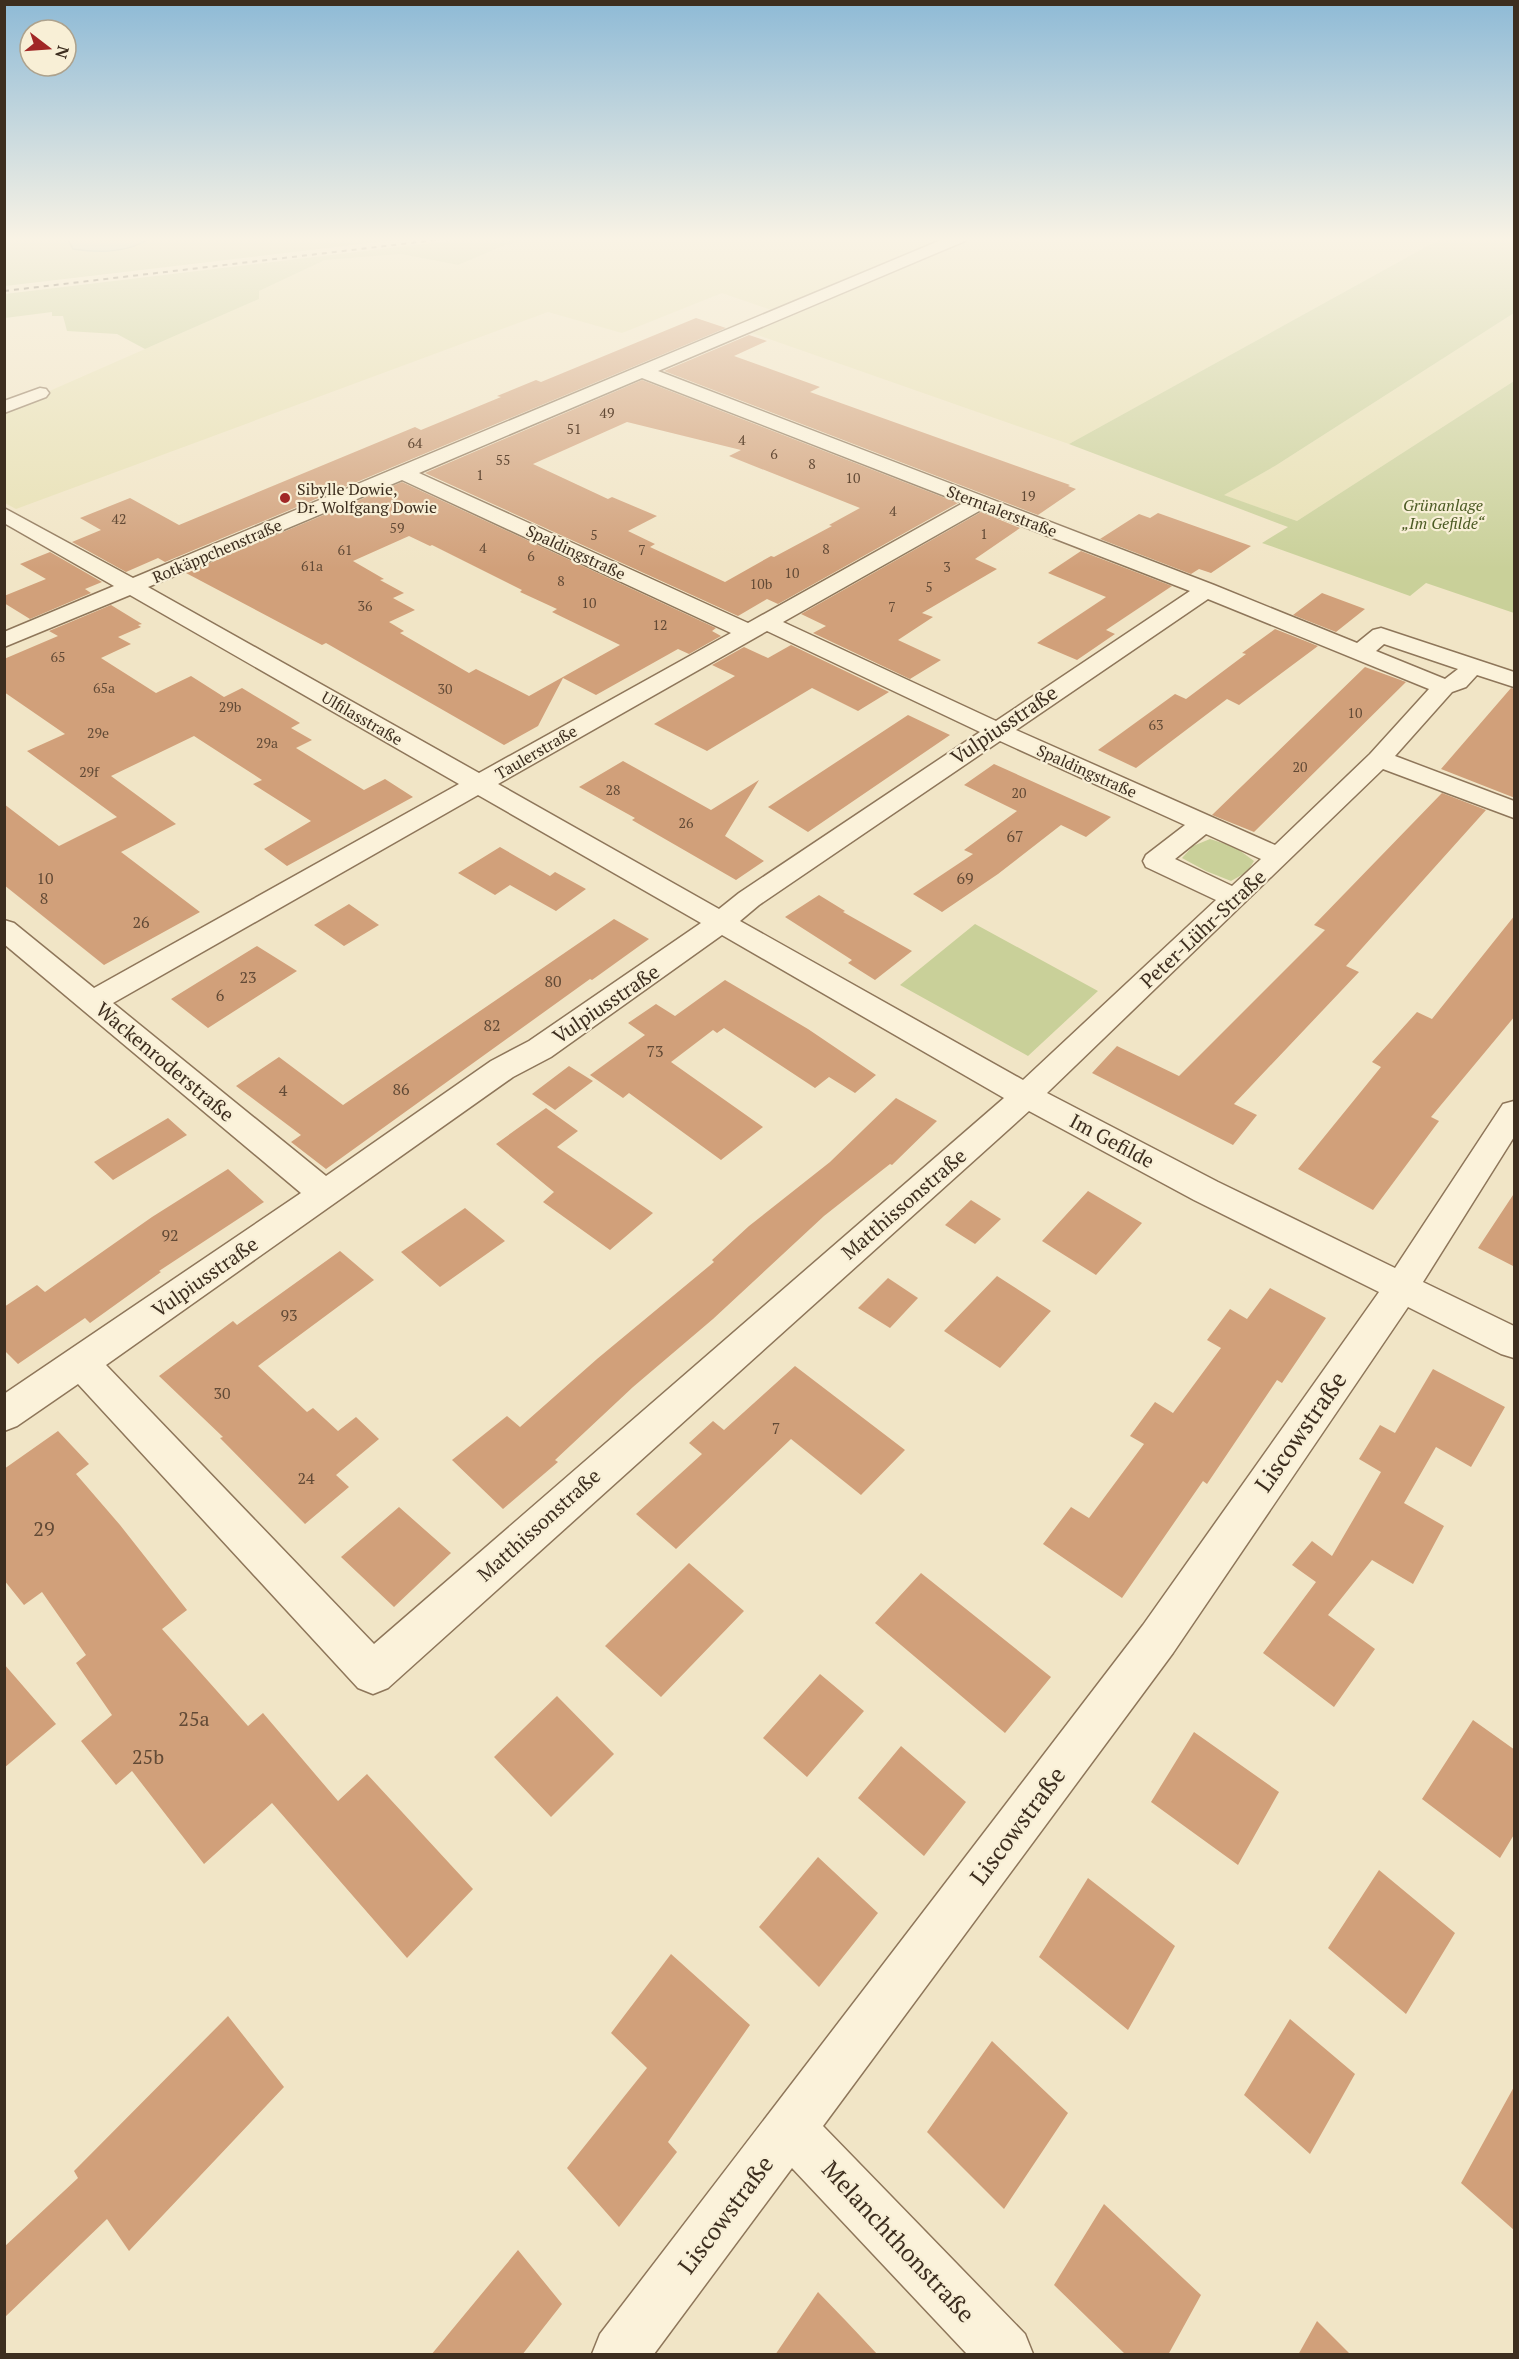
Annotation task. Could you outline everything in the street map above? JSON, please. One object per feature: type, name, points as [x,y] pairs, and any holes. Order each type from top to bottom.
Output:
[{"type":"street","name":"Rotkäppchenstraße","points":[[4,640],[700,348]]},
{"type":"street","name":"Sterntalerstraße","points":[[643,372],[1206,590],[1444,687]]},
{"type":"street","points":[[4,389],[40,393],[4,408]]},
{"type":"street","name":"Spaldingstraße","points":[[404,473],[996,730],[1279,857]]},
{"type":"street","name":"Taulerstraße","points":[[93,1001],[980,502]]},
{"type":"street","name":"Ulfilasstraße","points":[[4,514],[720,922]]},
{"type":"street","name":"Vulpiusstraße","points":[[4,1415],[502,1069],[540,1049],[692,945],[749,899],[1206,590]]},
{"type":"street","points":[[1359,653],[1381,635],[1515,680]]},
{"type":"street","points":[[1444,687],[1458,681],[1473,666]]},
{"type":"street","name":"Peter-Lühr-Straße","points":[[1026,1096],[1279,857],[1378,759],[1444,687]]},
{"type":"street","points":[[1378,759],[1515,810]]},
{"type":"street","points":[[1202,824],[1156,861],[1234,898]]},
{"type":"street","name":"Im Gefilde","points":[[720,922],[1026,1096],[1206,1191],[1515,1343]]},
{"type":"street","name":"Wackenroderstraße","points":[[4,929],[325,1194]]},
{"type":"street","name":"Matthissonstraße","points":[[81,1363],[373,1673],[1026,1096]]},
{"type":"street","name":"Liscowstraße","points":[[620,2355],[1158,1639],[1401,1288],[1515,1112]]},
{"type":"street","name":"Melanchthonstraße","points":[[791,2129],[1005,2355]]},
{"type":"shaded area","points":[[147,348],[451,348],[16,509],[5,503],[4,411]]},
{"type":"shaded area","points":[[795,348],[1243,348],[1069,444]]},
{"type":"shaded area","points":[[1459,348],[1514,348],[1514,381],[1297,521],[1223,495],[1275,466]]},
{"type":"green space","name":"Grünanlage „Im Gefilde“","points":[[1243,348],[1459,348],[1275,466],[1224,495],[1297,521],[1514,381],[1514,613],[1426,583],[1410,596],[1262,543],[1288,527],[1069,444]]},
{"type":"green space","points":[[1210,839],[1235,847],[1254,861],[1247,872],[1231,881],[1182,858],[1193,846]]},
{"type":"green space","points":[[975,924],[1098,991],[1028,1056],[900,985]]},
{"type":"building","points":[[623,348],[678,348],[165,562],[158,558],[126,572],[72,542],[101,530],[80,518],[130,498],[179,525],[415,427],[421,430],[536,380],[541,382]]},
{"type":"building","points":[[718,348],[751,348],[734,356],[820,387],[810,392],[1076,489],[1038,515],[664,371]]},
{"type":"building","points":[[642,380],[958,503],[778,604],[767,599],[738,616],[425,473]],"holes":[[[627,422],[741,450],[729,456],[860,508],[829,525],[832,526],[725,582],[650,547],[655,544],[628,531],[657,516],[612,497],[608,499],[533,464]]]},
{"type":"building","points":[[402,482],[716,628],[712,631],[721,636],[689,654],[678,649],[596,695],[563,678],[538,726],[504,745],[326,643],[322,645],[186,573]],"holes":[[[409,536],[522,590],[520,592],[557,609],[552,612],[620,645],[529,696],[476,669],[469,673],[400,633],[404,631],[389,622],[415,610],[393,598],[404,593],[353,561]]]},
{"type":"building","points":[[981,512],[1020,528],[975,559],[997,569],[922,613],[933,617],[898,640],[941,660],[910,679],[813,633],[826,626],[801,614]]},
{"type":"building","points":[[1158,513],[1251,546],[1211,573],[1199,569],[1191,574],[1100,539],[1139,514],[1150,518]]},
{"type":"building","points":[[1081,551],[1172,586],[1106,630],[1115,634],[1077,660],[1037,643],[1106,597],[1048,573]]},
{"type":"building","points":[[50,552],[102,582],[85,589],[91,593],[30,619],[4,603],[4,596],[46,579],[20,564]]},
{"type":"building","points":[[1322,593],[1365,609],[1336,632],[1293,615]]},
{"type":"building","points":[[111,605],[142,624],[138,625],[141,627],[118,637],[131,644],[101,658],[156,693],[191,676],[224,697],[242,688],[300,723],[291,728],[312,740],[296,748],[364,790],[385,779],[413,797],[287,866],[264,849],[311,821],[253,784],[262,780],[194,736],[111,776],[176,824],[121,852],[200,912],[104,965],[4,885],[4,804],[59,846],[117,817],[27,751],[65,734],[4,692],[4,659],[58,636],[49,631]]},
{"type":"building","points":[[1275,629],[1318,646],[1239,705],[1227,699],[1136,768],[1098,750],[1175,694],[1186,699]]},
{"type":"building","points":[[791,645],[889,692],[858,711],[812,688],[707,751],[654,724],[735,676],[712,665],[744,647],[768,658]]},
{"type":"building","points":[[1365,667],[1406,682],[1254,832],[1212,815]]},
{"type":"building","points":[[1511,688],[1515,689],[1515,798],[1441,769]]},
{"type":"building","points":[[908,715],[950,735],[808,832],[768,807]]},
{"type":"building","points":[[623,761],[711,810],[759,780],[725,836],[764,861],[736,880],[632,820],[635,818],[579,787]]},
{"type":"building","points":[[994,764],[1111,817],[1086,837],[1061,825],[998,874],[942,912],[913,894],[973,854],[964,850],[1017,811],[964,785]]},
{"type":"building","points":[[1442,793],[1486,810],[1346,966],[1359,972],[1234,1104],[1257,1115],[1233,1145],[1092,1073],[1117,1046],[1179,1076],[1325,930],[1314,925]]},
{"type":"building","points":[[500,847],[550,876],[555,872],[586,889],[556,911],[510,885],[495,895],[458,873]]},
{"type":"building","points":[[819,895],[845,911],[843,912],[912,951],[875,980],[848,963],[852,960],[785,917]]},
{"type":"building","points":[[349,904],[379,925],[344,946],[314,925]]},
{"type":"building","points":[[1515,915],[1515,1016],[1431,1117],[1439,1121],[1373,1210],[1298,1169],[1381,1067],[1372,1062],[1417,1012],[1432,1019]]},
{"type":"building","points":[[614,919],[649,939],[326,1169],[291,1142],[301,1135],[236,1086],[279,1057],[343,1105]]},
{"type":"building","points":[[257,946],[297,971],[208,1028],[171,999]]},
{"type":"building","points":[[725,980],[808,1029],[876,1075],[855,1093],[829,1077],[815,1088],[724,1028],[717,1033],[713,1030],[671,1062],[763,1127],[721,1160],[629,1093],[623,1098],[590,1075],[645,1035],[628,1023],[656,1004],[675,1016]]},
{"type":"building","points":[[569,1066],[593,1081],[555,1110],[532,1094]]},
{"type":"building","points":[[896,1098],[937,1121],[892,1165],[890,1164],[824,1216],[713,1319],[633,1387],[555,1460],[558,1462],[503,1509],[452,1460],[507,1416],[520,1427],[597,1359],[714,1262],[712,1260],[749,1226],[830,1162]]},
{"type":"building","points":[[546,1108],[578,1131],[557,1147],[653,1213],[610,1250],[543,1202],[554,1192],[496,1144]]},
{"type":"building","points":[[168,1118],[187,1135],[113,1180],[94,1162]]},
{"type":"building","points":[[228,1169],[264,1202],[159,1271],[161,1272],[90,1323],[85,1318],[18,1364],[4,1350],[4,1307],[37,1285],[45,1292],[152,1217]]},
{"type":"building","points":[[1088,1191],[1142,1223],[1096,1275],[1042,1241]]},
{"type":"building","points":[[1515,1192],[1515,1267],[1478,1248]]},
{"type":"building","points":[[971,1200],[1001,1219],[975,1244],[945,1225]]},
{"type":"building","points":[[465,1208],[505,1241],[440,1287],[401,1252]]},
{"type":"building","points":[[340,1251],[374,1280],[258,1366],[307,1412],[313,1408],[338,1431],[356,1417],[379,1439],[336,1475],[349,1487],[305,1524],[220,1438],[223,1437],[159,1376],[233,1321],[237,1325]]},
{"type":"building","points":[[997,1276],[1051,1311],[1000,1368],[944,1331]]},
{"type":"building","points":[[888,1278],[918,1298],[890,1328],[858,1308]]},
{"type":"building","points":[[1270,1288],[1326,1318],[1282,1383],[1277,1380],[1207,1484],[1203,1481],[1122,1598],[1043,1544],[1071,1507],[1089,1518],[1144,1444],[1130,1436],[1155,1402],[1173,1413],[1221,1348],[1207,1340],[1230,1309],[1247,1319]]},
{"type":"building","points":[[795,1366],[905,1450],[861,1495],[791,1439],[676,1549],[636,1514],[702,1454],[689,1443],[713,1421],[724,1430]]},
{"type":"building","points":[[1433,1369],[1505,1407],[1471,1467],[1436,1447],[1404,1503],[1444,1526],[1413,1584],[1372,1560],[1328,1615],[1375,1649],[1334,1707],[1263,1653],[1316,1582],[1292,1565],[1312,1541],[1332,1556],[1381,1472],[1359,1459],[1380,1425],[1395,1433]]},
{"type":"building","points":[[58,1431],[89,1464],[76,1474],[120,1525],[187,1610],[162,1629],[248,1726],[263,1713],[338,1801],[367,1774],[473,1889],[407,1958],[272,1803],[204,1864],[132,1771],[116,1785],[81,1741],[112,1715],[76,1663],[86,1655],[42,1592],[24,1605],[4,1580],[4,1469]]},
{"type":"building","points":[[399,1507],[451,1553],[394,1607],[341,1557]]},
{"type":"building","points":[[689,1563],[744,1611],[661,1697],[605,1646]]},
{"type":"building","points":[[921,1573],[1051,1677],[1005,1733],[875,1623]]},
{"type":"building","points":[[4,1664],[56,1724],[4,1768]]},
{"type":"building","points":[[820,1674],[864,1711],[807,1777],[763,1738]]},
{"type":"building","points":[[557,1696],[614,1754],[551,1817],[494,1757]]},
{"type":"building","points":[[1473,1720],[1515,1750],[1515,1833],[1500,1858],[1422,1799]]},
{"type":"building","points":[[1194,1732],[1279,1792],[1238,1865],[1151,1802]]},
{"type":"building","points":[[901,1746],[966,1802],[924,1856],[858,1798]]},
{"type":"building","points":[[818,1857],[878,1913],[819,1987],[759,1927]]},
{"type":"building","points":[[1379,1870],[1455,1933],[1406,2014],[1328,1948]]},
{"type":"building","points":[[1088,1878],[1175,1946],[1128,2030],[1039,1957]]},
{"type":"building","points":[[671,1954],[750,2025],[668,2142],[677,2152],[619,2227],[567,2168],[647,2068],[611,2033]]},
{"type":"building","points":[[228,2016],[284,2087],[129,2251],[107,2219],[4,2318],[4,2247],[78,2178],[74,2171]]},
{"type":"building","points":[[1290,2019],[1355,2074],[1310,2154],[1244,2095]]},
{"type":"building","points":[[992,2041],[1068,2113],[1004,2209],[927,2132]]},
{"type":"building","points":[[1515,2085],[1515,2231],[1461,2183]]},
{"type":"building","points":[[1104,2204],[1201,2295],[1168,2355],[1126,2355],[1054,2285]]},
{"type":"building","points":[[518,2250],[562,2304],[522,2355],[431,2355]]},
{"type":"building","points":[[818,2292],[846,2321],[878,2355],[775,2355]]},
{"type":"building","points":[[1317,2321],[1351,2355],[1298,2355]]},
{"type":"place","name":"Sibylle Dowie, Dr. Wolfgang Dowie","points":[[285,498]]}]
